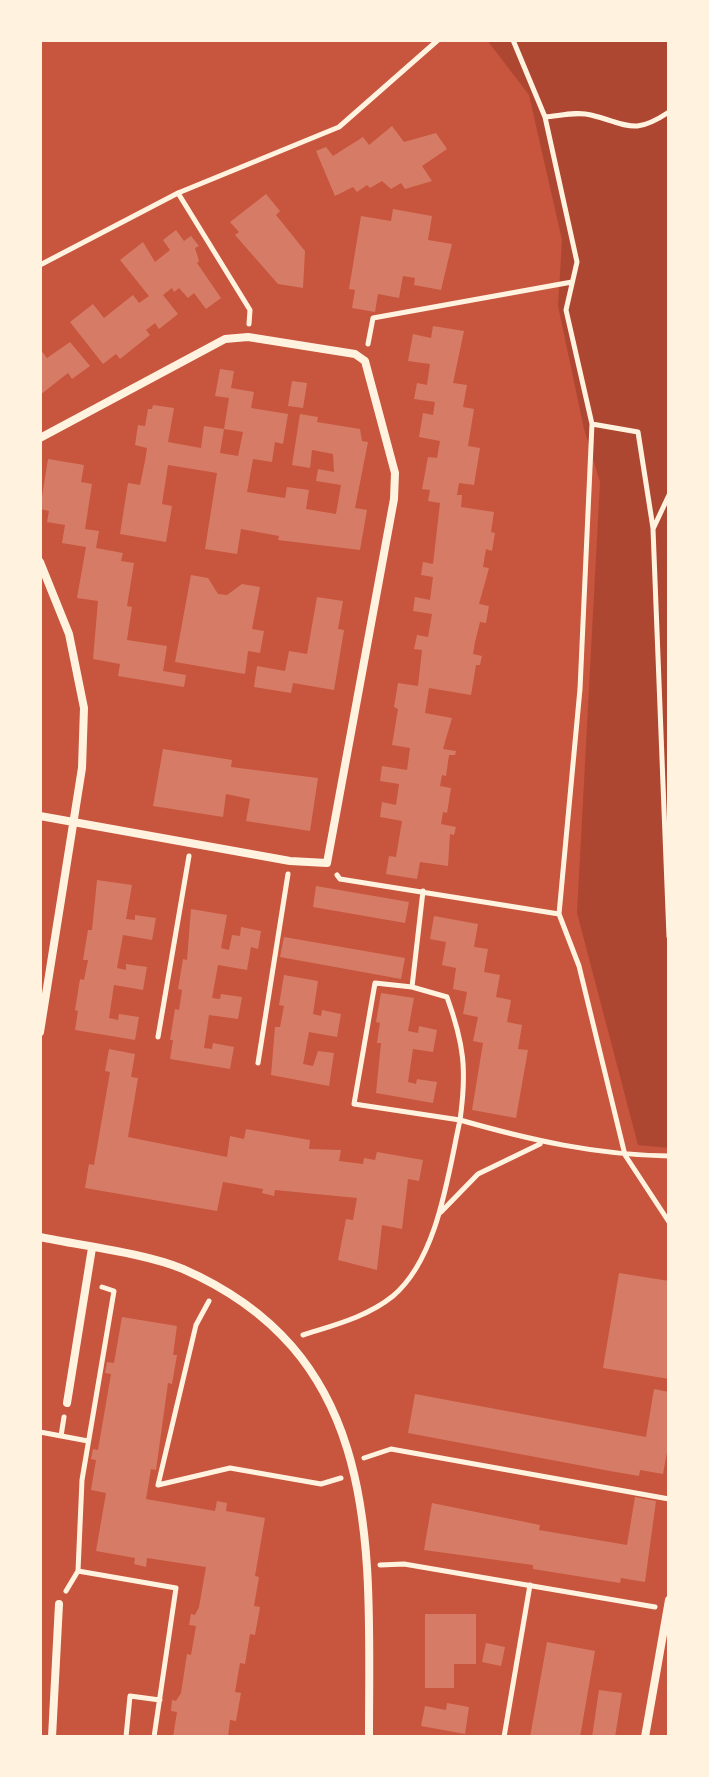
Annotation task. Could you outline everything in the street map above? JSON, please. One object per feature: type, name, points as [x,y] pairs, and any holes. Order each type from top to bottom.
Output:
[{"type":"street","points":[[40,438],[225,339],[248,337],[355,354],[365,361],[395,473],[394,499],[327,863],[290,861],[40,816]]},
{"type":"street","points":[[40,562],[69,634],[84,708],[74,823],[40,1032]]},
{"type":"street","points":[[40,1237],[179,1268],[253,1309],[308,1367],[339,1419],[356,1475],[368,1566],[369,1737]]},
{"type":"street","points":[[67,1403],[92,1248]]},
{"type":"street","points":[[52,1737],[59,1604]]},
{"type":"street","points":[[645,1737],[668,1604]]},
{"type":"path","points":[[40,265],[178,193],[339,127],[438,40]]},
{"type":"path","points":[[513,40],[545,117],[577,262],[566,310],[592,424],[580,689],[559,914],[579,966],[625,1155],[669,1222]]},
{"type":"path","points":[[545,117],[587,114],[627,128],[640,128],[669,112]]},
{"type":"path","points":[[178,193],[250,310],[248,337]]},
{"type":"path","points":[[365,361],[373,318],[572,282]]},
{"type":"path","points":[[592,424],[638,432],[653,529],[669,937]]},
{"type":"path","points":[[653,529],[669,495]]},
{"type":"path","points":[[158,1037],[191,843]]},
{"type":"path","points":[[258,1063],[290,861]]},
{"type":"path","points":[[327,863],[340,879],[559,914]]},
{"type":"path","points":[[412,987],[423,891]]},
{"type":"path","points":[[286,1341],[363,1315],[395,1294],[422,1256],[440,1213],[460,1120],[466,1077],[459,1032],[447,997],[412,987],[375,983],[354,1104],[460,1120],[540,1143],[625,1155],[669,1156]]},
{"type":"path","points":[[440,1213],[478,1174],[540,1143]]},
{"type":"path","points":[[218,1287],[196,1325],[158,1485],[230,1468],[321,1484],[356,1475]]},
{"type":"path","points":[[114,1291],[88,1441],[78,1571],[176,1588],[154,1737]]},
{"type":"path","points":[[40,1432],[88,1441]]},
{"type":"path","points":[[353,1461],[391,1449],[669,1499]]},
{"type":"path","points":[[368,1566],[404,1564],[668,1604]]},
{"type":"path","points":[[504,1737],[530,1585]]},
{"type":"path","points":[[126,1737],[130,1696],[160,1700]]},
{"type":"shaded area","points":[[487,40],[669,40],[669,1148],[638,1145],[577,913],[600,482],[584,429],[558,306],[562,240],[529,95]]},
{"type":"building","points":[[392,126],[404,142],[436,133],[447,149],[422,166],[432,181],[405,189],[401,183],[391,189],[382,181],[357,192],[353,187],[335,196],[316,151],[326,147],[333,156],[363,137],[369,145]]},
{"type":"building","points":[[266,194],[280,211],[276,215],[305,251],[303,288],[278,284],[235,235],[239,232],[230,222]]},
{"type":"building","points":[[393,209],[432,216],[428,240],[452,244],[441,290],[414,285],[415,278],[403,276],[399,298],[378,294],[375,312],[352,308],[355,290],[349,289],[361,216],[391,221]]},
{"type":"building","points":[[176,230],[184,241],[191,236],[199,246],[195,248],[197,263],[221,298],[206,309],[194,293],[188,298],[179,288],[174,292],[172,288],[163,295],[178,314],[159,329],[155,323],[146,330],[150,335],[120,359],[116,354],[103,364],[70,322],[93,304],[104,318],[133,295],[139,303],[149,296],[120,260],[143,242],[155,262],[170,250],[163,240]]},
{"type":"building","points":[[433,326],[464,331],[453,383],[467,385],[463,407],[474,409],[468,446],[480,448],[474,485],[459,483],[457,495],[462,495],[461,507],[494,512],[491,532],[495,533],[492,551],[486,549],[483,567],[489,568],[479,604],[489,606],[486,623],[480,622],[475,642],[473,654],[482,656],[480,665],[476,665],[471,695],[429,688],[425,713],[452,718],[443,749],[456,751],[455,755],[449,755],[446,776],[442,775],[440,786],[451,788],[447,813],[443,812],[441,824],[456,827],[454,835],[450,834],[448,866],[420,862],[417,879],[386,874],[389,856],[396,857],[402,821],[380,817],[382,802],[396,805],[399,784],[380,781],[382,766],[407,770],[410,748],[392,745],[398,709],[394,707],[398,683],[418,686],[422,650],[414,649],[417,635],[428,637],[432,614],[413,611],[415,597],[430,600],[433,577],[421,575],[423,562],[433,564],[440,503],[428,501],[430,490],[422,489],[428,457],[437,458],[440,441],[419,437],[423,413],[433,415],[435,402],[414,399],[417,383],[427,385],[430,364],[408,361],[413,334],[431,338]]},
{"type":"building","points":[[70,342],[90,366],[72,379],[68,373],[40,395],[40,349],[47,358]]},
{"type":"building","points":[[220,369],[234,371],[231,388],[254,392],[251,408],[288,414],[283,444],[275,442],[272,462],[253,459],[247,492],[285,498],[287,487],[309,490],[306,509],[336,514],[341,485],[316,481],[318,469],[334,472],[333,454],[312,450],[310,468],[292,465],[300,414],[318,417],[317,422],[360,429],[362,441],[368,442],[355,508],[367,510],[360,550],[278,540],[279,536],[241,529],[237,554],[205,549],[217,473],[168,465],[162,504],[172,506],[166,542],[120,534],[128,483],[140,485],[147,448],[135,445],[138,425],[145,426],[148,409],[152,409],[153,405],[174,408],[168,442],[201,448],[204,426],[224,429],[229,398],[215,396]],"holes":[[[224,429],[243,432],[238,456],[220,453]]]},
{"type":"building","points":[[292,381],[307,383],[303,408],[288,406]]},
{"type":"building","points":[[48,459],[84,465],[81,482],[92,484],[85,529],[99,531],[96,548],[123,553],[121,561],[134,563],[127,606],[132,607],[127,640],[167,646],[163,671],[186,675],[184,687],[118,676],[120,664],[93,659],[98,601],[77,598],[86,547],[62,543],[65,525],[47,522],[49,511],[40,509]]},
{"type":"building","points":[[191,575],[208,578],[218,594],[227,595],[242,584],[260,587],[252,629],[264,631],[260,653],[248,651],[245,674],[175,662]]},
{"type":"building","points":[[317,597],[343,601],[338,629],[344,630],[334,690],[293,683],[291,693],[254,687],[257,666],[285,671],[289,651],[307,654]]},
{"type":"building","points":[[163,749],[232,760],[231,767],[318,778],[310,831],[246,821],[250,799],[226,794],[223,817],[153,806]]},
{"type":"building","points":[[97,880],[132,885],[126,919],[135,920],[135,915],[156,918],[152,940],[123,935],[117,968],[126,970],[126,964],[147,967],[143,990],[114,985],[109,1018],[118,1020],[119,1014],[139,1017],[135,1040],[75,1030],[78,1011],[75,1010],[80,979],[84,980],[88,960],[83,960],[88,930],[92,930]]},
{"type":"building","points":[[316,886],[409,902],[405,923],[313,907]]},
{"type":"building","points":[[191,909],[227,915],[221,948],[229,950],[232,935],[240,936],[241,927],[261,931],[258,949],[251,947],[247,970],[218,965],[212,998],[220,999],[221,994],[242,997],[238,1019],[209,1015],[204,1048],[212,1049],[213,1043],[234,1047],[230,1069],[170,1059],[175,1009],[179,1010],[182,990],[178,989],[183,959],[187,960]]},
{"type":"building","points":[[434,916],[478,924],[474,947],[488,949],[484,972],[500,975],[496,997],[511,1000],[507,1022],[522,1025],[518,1049],[528,1050],[516,1118],[472,1110],[483,1043],[473,1041],[478,1017],[463,1014],[467,992],[453,989],[456,968],[442,965],[446,942],[430,939]]},
{"type":"building","points":[[284,937],[405,958],[401,979],[280,957]]},
{"type":"building","points":[[284,975],[318,981],[313,1014],[321,1016],[322,1010],[341,1014],[337,1037],[309,1032],[303,1064],[313,1066],[318,1051],[334,1053],[329,1086],[271,1075],[275,1027],[280,1027],[284,1006],[279,1005]]},
{"type":"building","points":[[381,993],[414,998],[408,1031],[418,1033],[419,1026],[437,1030],[433,1052],[413,1049],[408,1082],[416,1084],[417,1079],[437,1082],[433,1103],[376,1093],[381,1043],[377,1043],[380,1023],[376,1022]]},
{"type":"building","points":[[109,1049],[135,1054],[131,1077],[138,1078],[128,1137],[227,1157],[230,1136],[244,1139],[246,1129],[310,1140],[309,1149],[341,1150],[339,1161],[363,1164],[364,1158],[375,1160],[377,1152],[423,1160],[419,1181],[408,1179],[402,1229],[382,1225],[377,1270],[338,1260],[346,1219],[353,1220],[357,1198],[275,1190],[274,1196],[262,1193],[263,1189],[223,1182],[217,1211],[85,1188],[89,1164],[94,1165],[110,1072],[105,1071]]},
{"type":"building","points":[[619,1273],[669,1281],[669,1379],[603,1368]]},
{"type":"building","points":[[122,1317],[177,1326],[173,1355],[177,1355],[172,1384],[168,1383],[156,1470],[151,1469],[146,1499],[215,1511],[217,1501],[227,1503],[226,1511],[265,1518],[255,1576],[259,1577],[254,1606],[260,1607],[255,1635],[250,1634],[245,1664],[240,1663],[235,1692],[241,1693],[236,1721],[230,1720],[228,1737],[173,1737],[177,1712],[171,1711],[172,1700],[176,1701],[181,1693],[187,1654],[191,1655],[196,1626],[189,1625],[191,1614],[195,1615],[199,1607],[206,1567],[147,1558],[146,1567],[134,1564],[135,1558],[96,1551],[106,1493],[91,1490],[96,1460],[91,1459],[93,1449],[98,1450],[111,1374],[105,1373],[107,1362],[114,1363]]},
{"type":"building","points":[[654,1389],[669,1392],[669,1441],[663,1474],[640,1470],[639,1476],[408,1433],[415,1394],[646,1437]]},
{"type":"building","points":[[635,1497],[656,1501],[645,1582],[621,1578],[620,1583],[533,1569],[533,1565],[424,1550],[432,1503],[540,1525],[539,1530],[627,1545]]},
{"type":"building","points":[[425,1614],[476,1614],[476,1664],[454,1664],[454,1688],[425,1688]]},
{"type":"building","points":[[547,1642],[595,1651],[580,1737],[530,1737]]},
{"type":"building","points":[[486,1643],[505,1647],[501,1666],[482,1662]]},
{"type":"building","points":[[599,1690],[622,1693],[615,1737],[592,1737]]},
{"type":"building","points":[[447,1703],[469,1707],[465,1734],[421,1726],[425,1706],[446,1710]]}]
